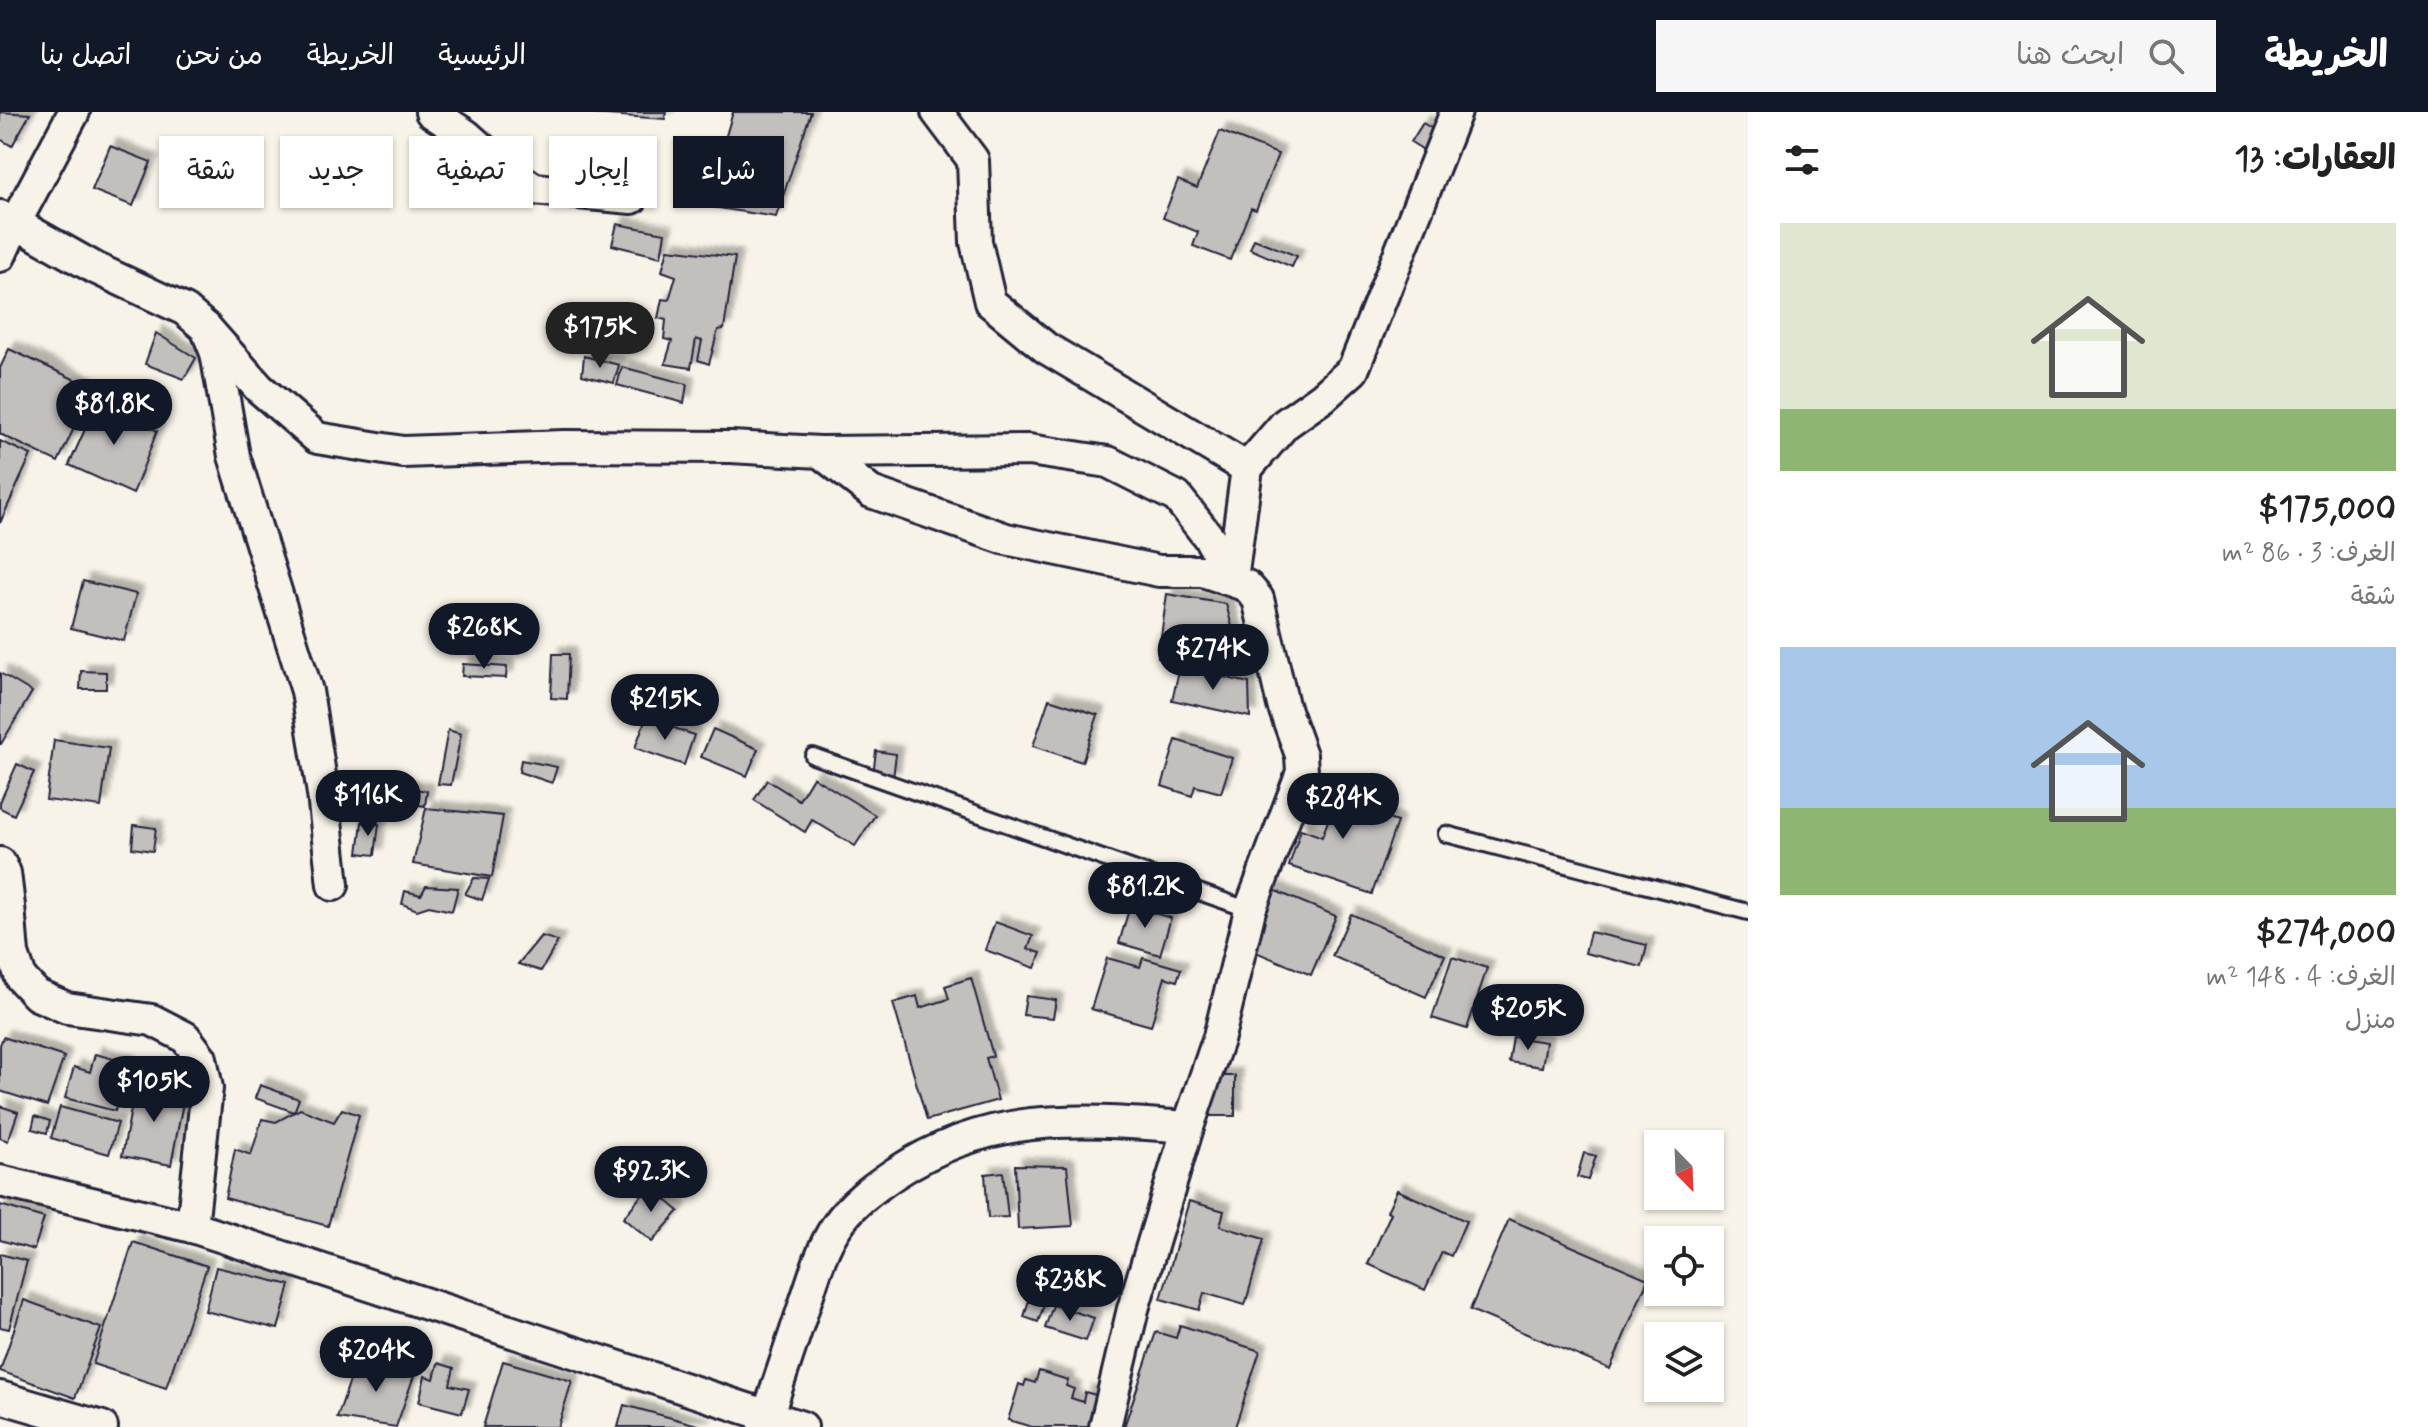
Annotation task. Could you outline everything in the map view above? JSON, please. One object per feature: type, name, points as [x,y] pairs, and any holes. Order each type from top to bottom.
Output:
[{"type":"street","points":[[0,256],[7,219],[74,112]]},
{"type":"street","points":[[431,112],[466,135],[503,168],[534,189],[549,190]]},
{"type":"street","points":[[937,112],[973,160],[976,242],[990,302],[1046,348],[1247,468]]},
{"type":"street","points":[[1232,579],[1247,468],[1285,424],[1323,397],[1353,370],[1456,112]]},
{"type":"street","points":[[7,219],[95,268],[185,310],[206,328],[259,388],[317,438],[403,452],[564,446],[731,447],[820,452],[1029,450],[1108,462],[1177,497],[1210,539],[1232,579]]},
{"type":"street","points":[[206,328],[216,353],[234,456],[307,691],[333,885]]},
{"type":"street","points":[[820,452],[871,492],[1006,539],[1159,571],[1203,571],[1232,579],[1247,586],[1262,609],[1283,705],[1301,755],[1302,772],[1250,910],[1219,1037],[1188,1127],[1133,1309],[1105,1427]]},
{"type":"street","points":[[0,863],[5,873],[13,954],[21,978],[37,995],[67,1008],[152,1020],[185,1037],[201,1058],[207,1088],[192,1227]]},
{"type":"street","points":[[766,1422],[815,1274],[834,1229],[857,1201],[891,1177],[943,1146],[1003,1127],[1086,1119],[1188,1127]]},
{"type":"street","points":[[0,1181],[192,1227],[766,1422],[802,1427]]},
{"type":"street","points":[[0,1397],[102,1427]]},
{"type":"lane","points":[[813,756],[1250,910]]},
{"type":"lane","points":[[1446,834],[1748,912]]},
{"type":"building","points":[[0,112],[30,114],[12,146],[0,139]]},
{"type":"building","points":[[593,112],[666,112],[665,119]]},
{"type":"building","points":[[733,112],[811,112],[784,193],[784,136],[726,136]]},
{"type":"building","points":[[1423,123],[1440,134],[1428,153],[1411,142]]},
{"type":"building","points":[[1220,131],[1278,154],[1256,210],[1251,208],[1230,260],[1193,246],[1198,232],[1163,218],[1178,180],[1197,188]]},
{"type":"building","points":[[110,146],[151,162],[133,206],[92,190]]},
{"type":"building","points":[[718,208],[779,208],[776,217]]},
{"type":"building","points":[[617,224],[665,233],[661,257],[612,245]]},
{"type":"building","points":[[1254,239],[1297,256],[1292,267],[1250,249]]},
{"type":"building","points":[[668,249],[735,257],[724,329],[718,330],[709,364],[698,360],[702,341],[696,339],[691,368],[665,364],[672,341],[664,339],[666,320],[658,318],[662,299],[669,300],[676,276],[662,271]]},
{"type":"building","points":[[156,333],[196,358],[184,379],[145,364]]},
{"type":"building","points":[[9,349],[93,388],[58,462],[0,434],[0,368]]},
{"type":"building","points":[[584,356],[619,365],[614,383],[582,375]]},
{"type":"building","points":[[622,367],[687,384],[684,403],[617,385]]},
{"type":"building","points":[[99,398],[157,431],[133,494],[69,465]]},
{"type":"building","points":[[0,441],[31,455],[0,523]]},
{"type":"building","points":[[83,581],[136,594],[124,641],[71,628]]},
{"type":"building","points":[[1167,594],[1226,604],[1245,675],[1158,657]]},
{"type":"building","points":[[553,654],[569,654],[567,699],[551,698]]},
{"type":"building","points":[[463,664],[507,667],[506,678],[462,676]]},
{"type":"building","points":[[1180,667],[1249,683],[1250,717],[1172,700]]},
{"type":"building","points":[[81,671],[106,672],[106,689],[80,689]]},
{"type":"building","points":[[0,673],[32,692],[1,744],[0,744]]},
{"type":"building","points":[[1049,699],[1098,715],[1082,762],[1033,746]]},
{"type":"building","points":[[646,718],[694,735],[684,765],[635,748]]},
{"type":"building","points":[[713,729],[758,749],[747,776],[701,757]]},
{"type":"building","points":[[448,730],[461,734],[451,785],[438,784]]},
{"type":"building","points":[[54,740],[109,748],[101,807],[46,800]]},
{"type":"building","points":[[1176,740],[1232,758],[1221,793],[1195,786],[1192,796],[1162,786]]},
{"type":"building","points":[[876,751],[896,754],[893,778],[873,775]]},
{"type":"building","points":[[521,760],[557,767],[552,783],[519,772]]},
{"type":"building","points":[[17,764],[34,772],[14,815],[0,808],[0,802]]},
{"type":"building","points":[[813,777],[875,815],[855,846],[812,820],[805,832],[754,800],[767,780],[799,800]]},
{"type":"building","points":[[369,781],[427,791],[425,806],[394,801],[391,817],[379,815],[378,820],[363,817]]},
{"type":"building","points":[[1305,781],[1357,799],[1354,808],[1397,822],[1372,894],[1289,866],[1301,829],[1322,837],[1330,815],[1298,805]]},
{"type":"building","points":[[426,808],[503,816],[492,877],[413,864]]},
{"type":"building","points":[[362,822],[379,824],[375,855],[358,853]]},
{"type":"building","points":[[134,825],[156,828],[153,851],[132,848]]},
{"type":"building","points":[[474,878],[489,879],[482,900],[465,894]]},
{"type":"building","points":[[426,886],[458,888],[452,911],[429,906],[417,910],[402,904],[405,891],[421,895]]},
{"type":"building","points":[[1271,889],[1336,916],[1311,975],[1246,948]]},
{"type":"building","points":[[1130,906],[1171,918],[1160,955],[1119,943]]},
{"type":"building","points":[[1351,914],[1445,955],[1426,997],[1332,956]]},
{"type":"building","points":[[995,922],[1033,936],[1028,949],[1041,953],[1035,968],[985,950]]},
{"type":"building","points":[[1590,932],[1647,945],[1642,967],[1585,953]]},
{"type":"building","points":[[541,936],[558,941],[541,971],[518,964]]},
{"type":"building","points":[[1452,957],[1487,968],[1467,1029],[1432,1018]]},
{"type":"building","points":[[1107,958],[1140,967],[1143,958],[1181,969],[1177,981],[1165,977],[1151,1026],[1091,1009]]},
{"type":"building","points":[[971,978],[993,1056],[986,1058],[998,1100],[927,1120],[893,1003],[917,996],[920,1008],[949,999],[945,986]]},
{"type":"building","points":[[1026,996],[1056,1000],[1053,1018],[1023,1015]]},
{"type":"building","points":[[3,1037],[64,1057],[47,1106],[0,1091],[0,1045]]},
{"type":"building","points":[[1513,1037],[1546,1042],[1542,1067],[1509,1062]]},
{"type":"building","points":[[95,1054],[129,1063],[115,1111],[65,1098],[74,1067],[90,1072]]},
{"type":"building","points":[[1209,1076],[1235,1076],[1235,1116],[1209,1116]]},
{"type":"building","points":[[136,1083],[185,1092],[171,1165],[122,1156]]},
{"type":"building","points":[[260,1085],[299,1099],[294,1112],[255,1098]]},
{"type":"building","points":[[0,1106],[18,1112],[8,1141],[0,1138]]},
{"type":"building","points":[[60,1107],[118,1123],[109,1154],[51,1138]]},
{"type":"building","points":[[300,1109],[334,1122],[342,1109],[359,1115],[328,1226],[225,1198],[235,1149],[251,1155],[262,1119],[276,1122]]},
{"type":"building","points":[[35,1116],[50,1121],[47,1133],[32,1129]]},
{"type":"building","points":[[1584,1153],[1596,1156],[1588,1180],[1577,1177]]},
{"type":"building","points":[[1015,1165],[1067,1166],[1073,1226],[1018,1229]]},
{"type":"building","points":[[1003,1172],[1008,1217],[988,1218],[985,1174]]},
{"type":"building","points":[[649,1186],[679,1211],[652,1242],[623,1218]]},
{"type":"building","points":[[1397,1190],[1466,1221],[1451,1256],[1442,1252],[1425,1290],[1368,1264],[1391,1213],[1387,1211]]},
{"type":"building","points":[[1189,1201],[1224,1211],[1220,1226],[1264,1239],[1245,1305],[1204,1293],[1199,1310],[1161,1299]]},
{"type":"building","points":[[0,1205],[44,1218],[34,1250],[0,1240]]},
{"type":"building","points":[[1509,1219],[1644,1277],[1644,1288],[1610,1369],[1470,1310]]},
{"type":"building","points":[[133,1242],[207,1266],[166,1388],[93,1364]]},
{"type":"building","points":[[0,1254],[27,1261],[9,1329],[0,1327]]},
{"type":"building","points":[[216,1267],[290,1285],[278,1329],[205,1311]]},
{"type":"building","points":[[24,1300],[101,1328],[75,1398],[0,1371]]},
{"type":"building","points":[[1029,1300],[1044,1305],[1038,1322],[1024,1317]]},
{"type":"building","points":[[1053,1305],[1094,1318],[1086,1341],[1045,1328]]},
{"type":"building","points":[[1180,1325],[1260,1351],[1235,1427],[1124,1427],[1156,1332],[1176,1338]]},
{"type":"building","points":[[357,1360],[416,1370],[396,1427],[337,1418]]},
{"type":"building","points":[[503,1361],[572,1381],[558,1427],[483,1427]]},
{"type":"building","points":[[438,1363],[454,1368],[450,1385],[469,1389],[462,1413],[419,1402],[425,1376],[434,1379]]},
{"type":"building","points":[[1039,1371],[1068,1380],[1066,1386],[1074,1389],[1071,1398],[1083,1402],[1085,1392],[1096,1395],[1093,1407],[1103,1410],[1098,1427],[1032,1427],[1008,1420],[1019,1384],[1024,1386],[1026,1380],[1035,1383]]},
{"type":"building","points":[[624,1405],[705,1427],[618,1427]]}]
